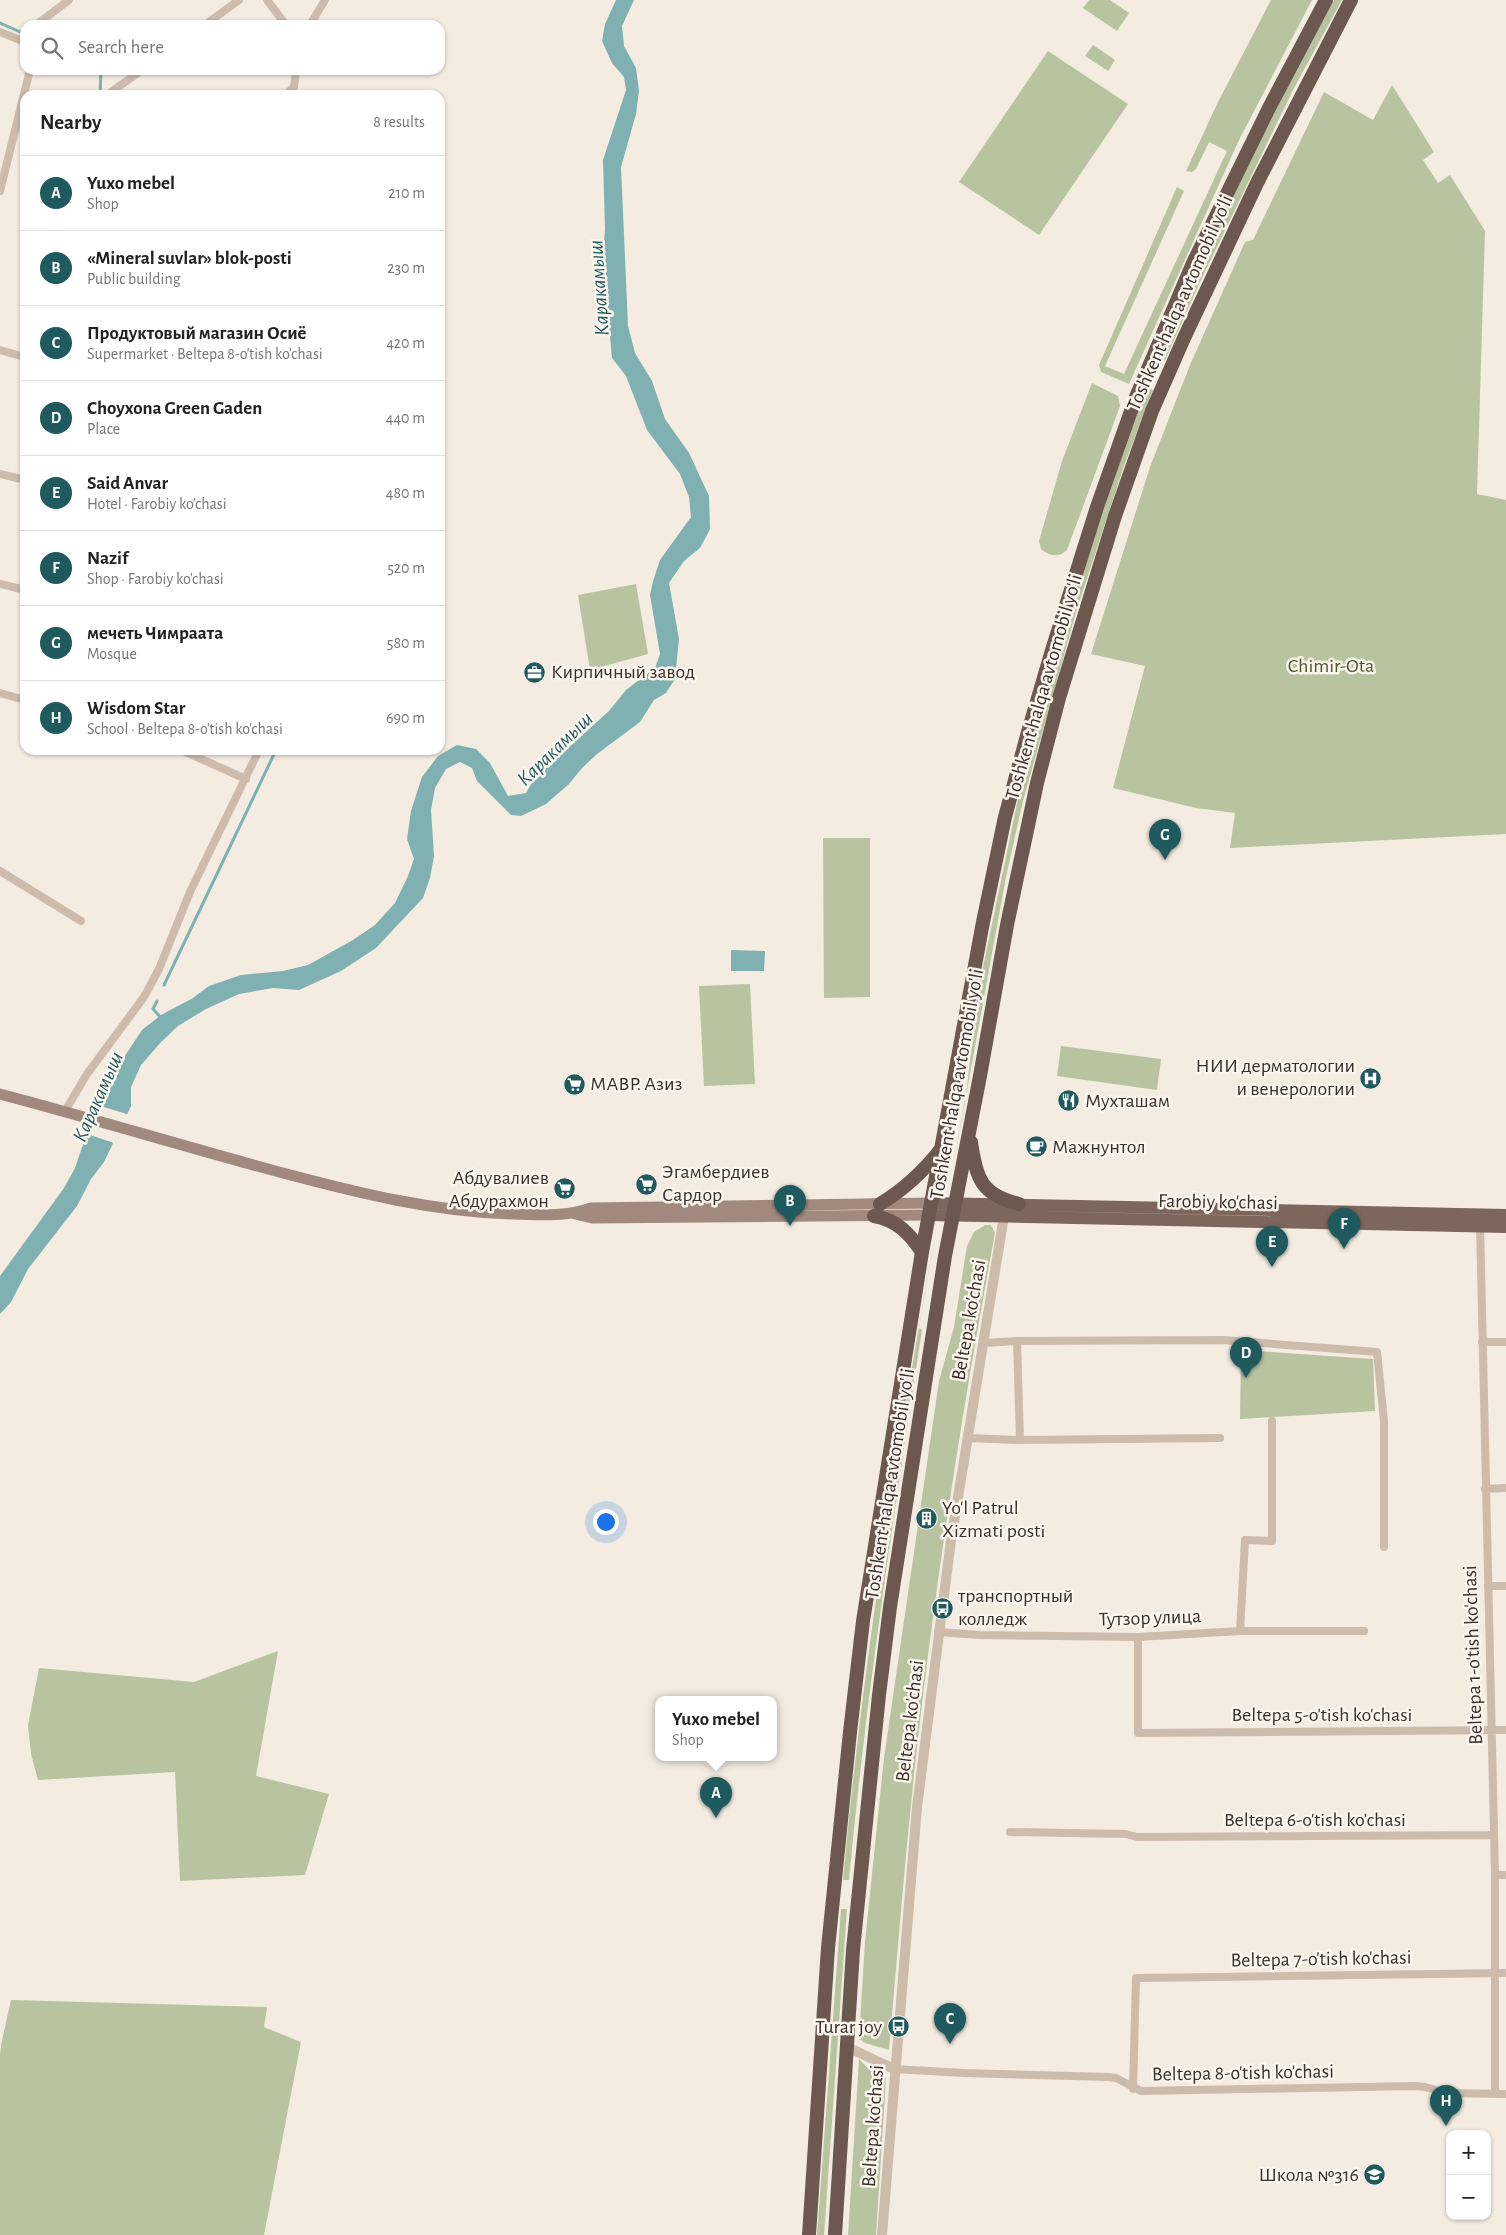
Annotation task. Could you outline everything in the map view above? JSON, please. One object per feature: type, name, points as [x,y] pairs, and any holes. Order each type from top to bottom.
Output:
[{"type":"highway","name":"Toshkent halqa avtomobil yo'li","points":[[809,2235],[833,1900],[863,1620],[922,1252],[983,922],[1016,775],[1040,689],[1097,507],[1147,369],[1198,254],[1269,108],[1326,0]]},
{"type":"highway","name":"Toshkent halqa avtomobil yo'li","points":[[835,2235],[852,1950],[889,1617],[945,1256],[1014,888],[1047,741],[1115,516],[1139,446],[1166,378],[1260,175],[1351,0]]},
{"type":"highway","points":[[1147,369],[1166,378]]},
{"type":"highway","points":[[969,1132],[976,1172],[985,1188],[998,1198],[1019,1204]]},
{"type":"highway","points":[[922,1252],[900,1226],[877,1210],[914,1181],[943,1146]]},
{"type":"highway","points":[[833,1900],[839,1894],[846,1892],[858,1902]]},
{"type":"main road","points":[[0,1094],[340,1188],[433,1206],[498,1213],[575,1214],[592,1208],[931,1209]]},
{"type":"main road","name":"Farobiy ko'chasi","points":[[955,1210],[1019,1204],[1481,1220],[1506,1227]]},
{"type":"main road","name":"Farobiy ko'chasi","points":[[931,1209],[1004,1216],[1481,1220],[1506,1215]]},
{"type":"street","points":[[42,20],[68,0]]},
{"type":"street","points":[[212,20],[240,0]]},
{"type":"street","points":[[267,0],[282,20]]},
{"type":"street","points":[[313,20],[326,0]]},
{"type":"street","points":[[0,32],[20,37]]},
{"type":"street","points":[[25,90],[29,75]]},
{"type":"street","points":[[114,90],[135,75]]},
{"type":"street","points":[[293,90],[295,75]]},
{"type":"street","points":[[0,191],[20,110]]},
{"type":"street","points":[[0,350],[20,355]]},
{"type":"street","points":[[0,474],[20,479]]},
{"type":"street","points":[[0,584],[20,589]]},
{"type":"street","points":[[0,693],[20,699]]},
{"type":"street","points":[[192,755],[246,779]]},
{"type":"street","points":[[65,1111],[87,1074],[144,997],[159,968],[190,892],[257,755]]},
{"type":"street","points":[[0,871],[81,921]]},
{"type":"street","name":"Beltepa ko'chasi","points":[[882,2235],[894,2068],[917,1807],[938,1632],[967,1438],[1004,1216]]},
{"type":"street","name":"Beltepa 1-o'tish ko'chasi","points":[[1481,1220],[1485,1489],[1495,1875],[1495,2094]]},
{"type":"street","points":[[983,1343],[1017,1341],[1223,1340],[1377,1352],[1384,1421],[1384,1547]]},
{"type":"street","points":[[1017,1341],[1020,1440]]},
{"type":"street","points":[[1482,1342],[1506,1342]]},
{"type":"street","points":[[1240,1631],[1244,1540],[1272,1541],[1272,1421]]},
{"type":"street","points":[[967,1438],[1020,1440],[1220,1438]]},
{"type":"street","points":[[1485,1489],[1506,1488]]},
{"type":"street","points":[[1488,1586],[1506,1586]]},
{"type":"street","name":"Тутзор улица","points":[[938,1632],[980,1635],[1138,1637],[1240,1631],[1364,1631]]},
{"type":"street","name":"Beltepa 5-o'tish ko'chasi","points":[[1138,1637],[1138,1733],[1506,1730]]},
{"type":"street","name":"Beltepa 6-o'tish ko'chasi","points":[[1010,1832],[1126,1834],[1137,1837],[1493,1836]]},
{"type":"street","points":[[1495,1875],[1506,1875]]},
{"type":"street","name":"Beltepa 7-o'tish ko'chasi","points":[[1133,2088],[1136,1978],[1506,1973]]},
{"type":"street","points":[[847,2047],[894,2068]]},
{"type":"street","name":"Beltepa 8-o'tish ko'chasi","points":[[894,2068],[1109,2077],[1123,2081],[1133,2088],[1142,2091],[1157,2092],[1207,2089],[1415,2086],[1446,2093],[1506,2094]]},
{"type":"green space","points":[[1089,0],[1110,0],[1129,13],[1117,31],[1083,8]]},
{"type":"green space","points":[[1271,0],[1312,0],[1239,140],[1129,384],[1101,372],[1099,365],[1177,187],[1184,191],[1105,366],[1124,374],[1227,151],[1209,142],[1196,169],[1192,172],[1186,171],[1218,102]]},
{"type":"green space","points":[[1334,0],[1342,0],[1293,90],[1200,282],[1165,360],[1160,357],[1221,221],[1287,87]]},
{"type":"green space","points":[[1093,45],[1115,60],[1108,71],[1085,56]]},
{"type":"green space","points":[[1048,51],[1128,104],[1039,235],[959,182]]},
{"type":"green space","name":"Chimir-Ota","points":[[1392,85],[1434,152],[1423,160],[1438,183],[1450,175],[1485,231],[1477,494],[1506,500],[1506,834],[1230,848],[1235,813],[1196,808],[1113,788],[1145,666],[1091,654],[1150,467],[1190,365],[1245,242],[1253,240],[1324,92],[1373,120]]},
{"type":"green space","points":[[1092,383],[1118,396],[1120,406],[1067,550],[1061,554],[1051,555],[1041,549],[1039,541],[1062,461]]},
{"type":"green space","points":[[1147,388],[1153,390],[1125,463],[1076,612],[1023,801],[1006,877],[953,1167],[967,1087],[978,991],[1018,799],[1047,684],[1094,535]]},
{"type":"green space","points":[[636,584],[648,654],[590,670],[578,595]]},
{"type":"green space","points":[[823,838],[870,838],[870,997],[824,998]]},
{"type":"green space","points":[[750,984],[755,1084],[704,1086],[699,986]]},
{"type":"green space","points":[[1061,1046],[1161,1059],[1157,1090],[1057,1076]]},
{"type":"green space","points":[[985,1225],[991,1225],[995,1233],[955,1468],[929,1645],[912,1790],[889,2050],[865,2043],[859,2039],[865,1942],[884,1758],[939,1381],[954,1327],[967,1246],[974,1232]]},
{"type":"green space","points":[[919,1328],[922,1330],[881,1605],[849,1880],[843,1880],[871,1633],[895,1469]]},
{"type":"green space","points":[[1241,1350],[1373,1359],[1375,1411],[1240,1419]]},
{"type":"green space","points":[[278,1651],[256,1776],[329,1794],[305,1875],[180,1881],[175,1772],[38,1780],[31,1754],[28,1725],[39,1668],[194,1682]]},
{"type":"green space","points":[[841,1909],[847,1909],[824,2235],[817,2235]]},
{"type":"green space","points":[[11,2000],[267,2007],[264,2027],[301,2042],[264,2235],[0,2235],[0,2056]]},
{"type":"green space","points":[[859,2059],[871,2071],[886,2078],[876,2235],[848,2235]]},
{"type":"water","points":[[616,0],[634,0],[622,26],[624,46],[636,68],[639,91],[636,114],[621,167],[628,326],[635,353],[652,381],[665,419],[689,453],[709,496],[710,529],[700,548],[684,561],[669,583],[679,639],[675,679],[666,693],[654,700],[640,722],[597,754],[569,784],[546,804],[521,816],[511,815],[477,781],[472,768],[460,762],[446,769],[435,788],[431,810],[434,856],[430,878],[423,898],[376,948],[341,971],[299,990],[273,988],[239,994],[206,1009],[178,1026],[161,1042],[141,1065],[131,1087],[131,1106],[104,1162],[91,1179],[77,1206],[28,1269],[11,1302],[0,1314],[0,1276],[64,1188],[75,1168],[101,1092],[142,1030],[161,1015],[193,998],[209,986],[241,975],[283,971],[308,965],[353,940],[375,925],[395,903],[408,876],[414,859],[407,839],[411,811],[422,777],[438,756],[445,755],[445,752],[457,745],[476,749],[490,763],[508,796],[526,793],[534,779],[609,711],[626,690],[655,668],[660,654],[650,595],[653,581],[660,560],[691,517],[689,497],[680,474],[647,430],[626,376],[612,358],[603,261],[605,229],[603,160],[626,90],[624,77],[612,63],[602,41],[605,24]]},
{"type":"water","points":[[731,950],[765,951],[764,971],[731,971]]},
{"type":"pier","points":[[94,1104],[130,1115],[117,1144],[84,1133]]},
{"type":"waterway","points":[[0,23],[20,32]]},
{"type":"waterway","points":[[100,90],[101,75]]},
{"type":"waterway","points":[[164,985],[274,755]]},
{"type":"waterway","points":[[157,1001],[153,1009],[162,1019]]},
{"type":"place","name":"Кирпичный завод","points":[[535,672]]},
{"type":"place","name":"мечеть Чимраата","points":[[1165,860]]},
{"type":"place","name":"НИИ дерматологии и венерологии","points":[[1371,1078]]},
{"type":"place","name":"МАВР. Азиз","points":[[574,1084]]},
{"type":"place","name":"Мухташам","points":[[1069,1101]]},
{"type":"place","name":"Мажнунтол","points":[[1036,1147]]},
{"type":"place","name":"Эгамбердиев Сардор","points":[[646,1184]]},
{"type":"place","name":"Абдувалиев Абдурахмон","points":[[565,1189]]},
{"type":"place","name":"«Mineral suvlar» blok-posti","points":[[790,1226]]},
{"type":"place","name":"Nazif","points":[[1344,1249]]},
{"type":"place","name":"Said Anvar","points":[[1272,1267]]},
{"type":"place","name":"Choyxona Green Gaden","points":[[1246,1378]]},
{"type":"place","name":"Yo'l Patrul Xizmati posti","points":[[926,1519]]},
{"type":"place","name":"транспортный колледж","points":[[942,1608]]},
{"type":"place","name":"Yuxo mebel","points":[[716,1818]]},
{"type":"place","name":"Turar joy","points":[[898,2027]]},
{"type":"place","name":"Продуктовый магазин Осиё","points":[[950,2044]]},
{"type":"place","name":"Wisdom Star","points":[[1446,2126]]},
{"type":"place","name":"Школа №316","points":[[1375,2175]]},
{"type":"water label","name":"Каракамыш","points":[[599,288]]},
{"type":"water label","name":"Каракамыш","points":[[555,749]]},
{"type":"water label","name":"Каракамыш","points":[[98,1097]]}]
